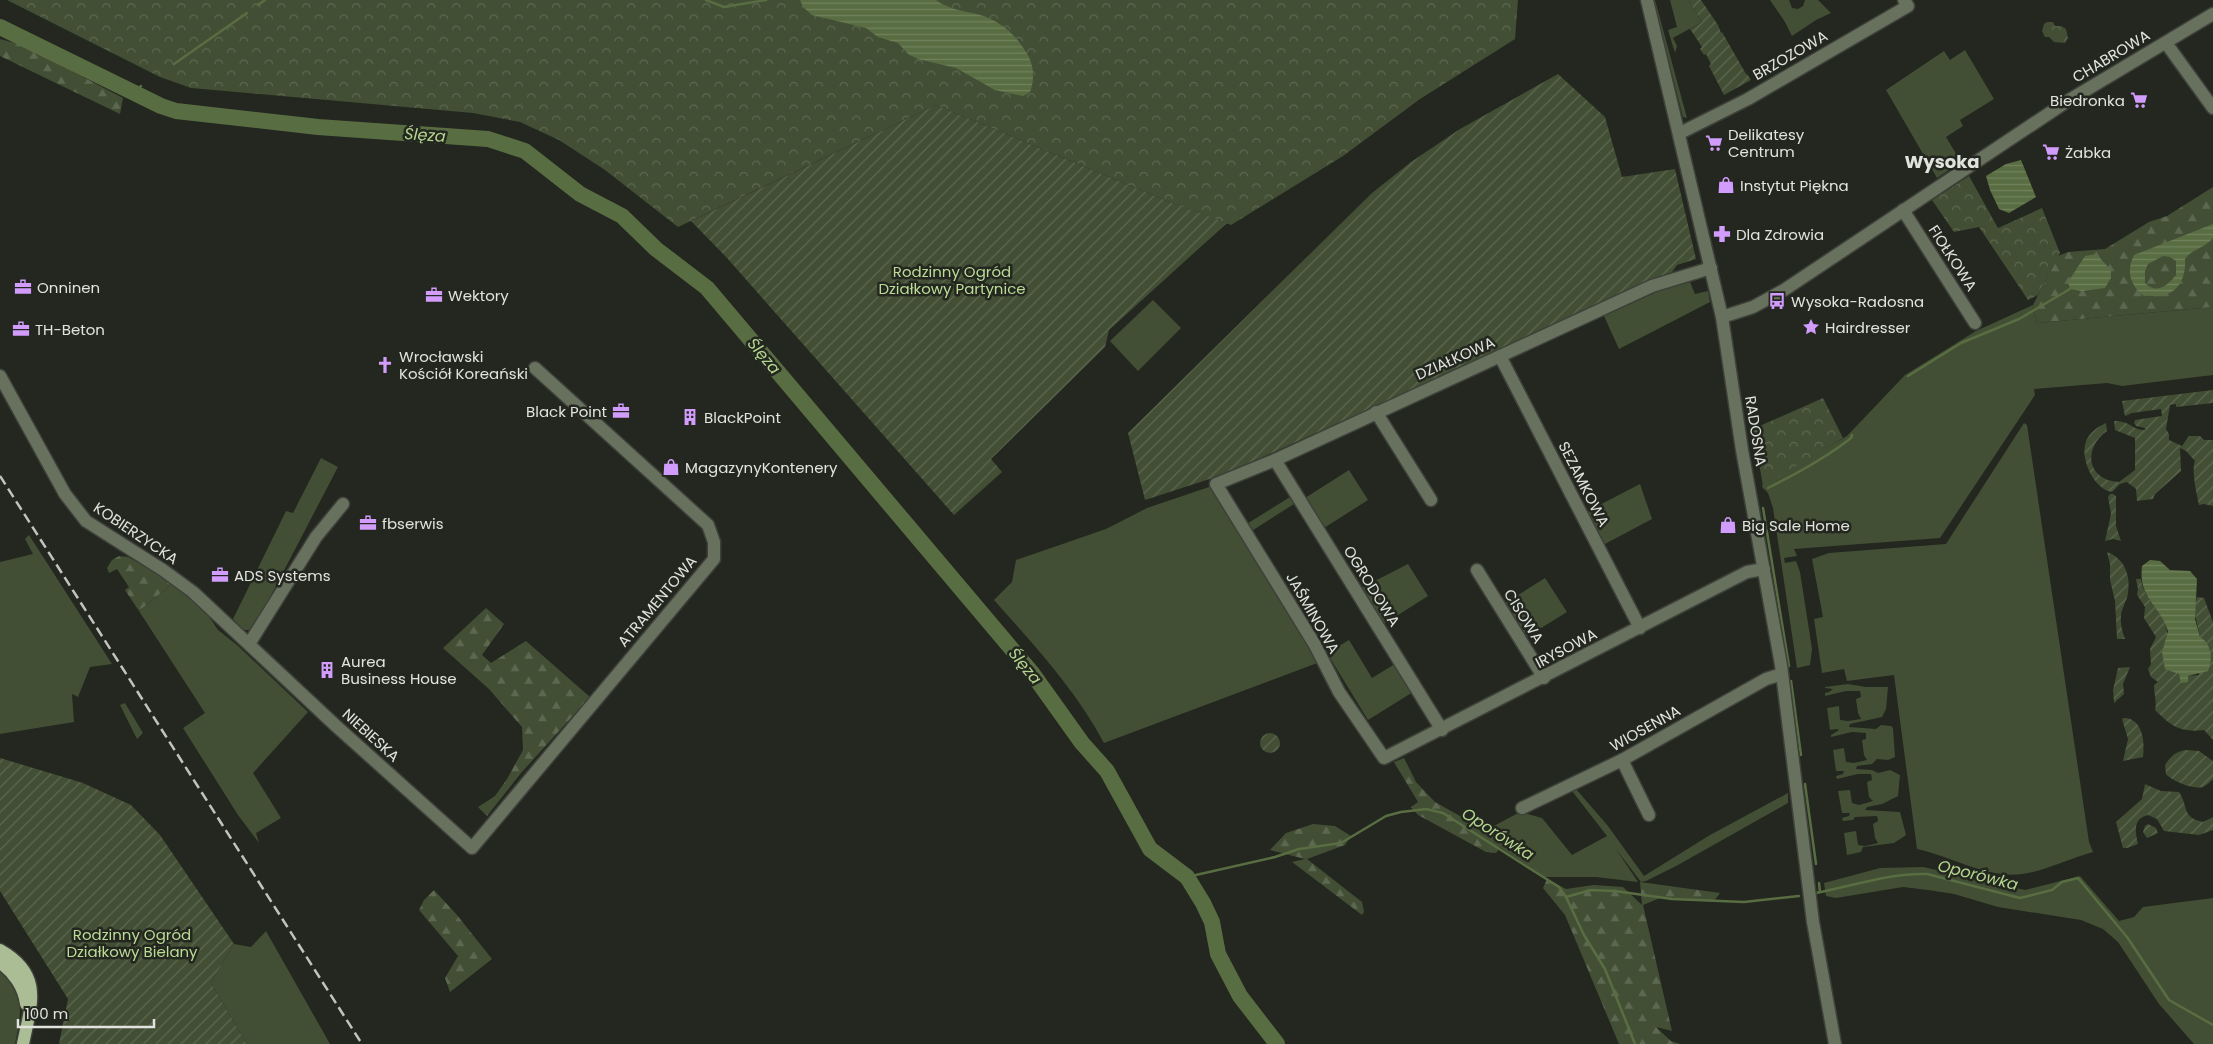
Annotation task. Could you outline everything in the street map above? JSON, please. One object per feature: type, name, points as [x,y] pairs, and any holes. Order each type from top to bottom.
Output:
[{"type":"main road","points":[[0,950],[17,963],[29,982],[33,999],[23,1044]]},
{"type":"main road","points":[[0,963],[16,978],[22,989],[26,1002],[27,1024]]},
{"type":"street","name":"RADOSNA","points":[[1647,0],[1722,317],[1742,450],[1782,674],[1814,932],[1835,1044]]},
{"type":"street","name":"BRZOZOWA","points":[[1680,133],[1748,99],[1908,6],[1904,0]]},
{"type":"street","name":"CHABROWA","points":[[1722,317],[1751,308],[1784,290],[2066,102],[2213,14]]},
{"type":"street","points":[[2166,42],[2213,108]]},
{"type":"street","name":"FIOŁKOWA","points":[[1902,210],[1975,323]]},
{"type":"street","name":"DZIAŁKOWA","points":[[1216,484],[1275,460],[1652,286],[1711,268]]},
{"type":"street","name":"SEZAMKOWA","points":[[1500,356],[1640,628]]},
{"type":"street","name":"ATRAMENTOWA","points":[[472,848],[714,559],[714,542],[708,525],[535,368]]},
{"type":"street","name":"KOBIERZYCKA","points":[[0,376],[65,494],[81,516],[111,538],[184,585],[249,644]]},
{"type":"street","points":[[1376,412],[1431,500]]},
{"type":"street","name":"OGRODOWA","points":[[1275,460],[1442,730]]},
{"type":"street","name":"JAŚMINOWA","points":[[1216,484],[1315,645],[1339,692],[1384,758]]},
{"type":"street","points":[[249,644],[316,537],[343,504]]},
{"type":"street","name":"IRYSOWA","points":[[1384,758],[1544,678],[1747,572],[1764,569]]},
{"type":"street","name":"CISOWA","points":[[1477,570],[1544,678]]},
{"type":"street","name":"NIEBIESKA","points":[[249,644],[379,765],[472,848]]},
{"type":"street","name":"WIOSENNA","points":[[1522,808],[1622,760],[1766,678],[1782,674]]},
{"type":"street","points":[[1622,760],[1649,815]]},
{"type":"green space","points":[[7,0],[1518,0],[1515,39],[1420,99],[1343,156],[1231,225],[1172,203],[936,105],[678,227],[605,170],[559,140],[520,122],[473,113],[191,88],[160,77]]},
{"type":"green space","points":[[1653,0],[1655,0],[1687,118],[1683,117]]},
{"type":"green space","points":[[1670,0],[1688,0],[1702,22],[1673,38],[1677,46],[1675,53],[1668,30],[1677,27]]},
{"type":"green space","points":[[1688,0],[1701,0],[1751,80],[1724,95],[1709,66],[1711,64],[1706,54],[1704,55],[1700,49],[1702,47],[1690,29],[1702,22]]},
{"type":"green space","points":[[1770,0],[1789,0],[1792,8],[1798,9],[1803,6],[1805,0],[1818,0],[1831,13],[1816,20],[1792,36]]},
{"type":"green space","points":[[2053,22],[2055,26],[2061,26],[2066,29],[2068,38],[2065,43],[2054,42],[2049,37],[2045,37],[2042,31],[2044,24]]},
{"type":"green space","points":[[0,39],[22,45],[123,98],[120,114],[0,56]]},
{"type":"green space","points":[[1965,50],[1994,99],[1960,120],[1963,126],[1946,137],[1961,162],[1937,178],[1886,90],[1944,51],[1950,60]]},
{"type":"green space","points":[[1558,74],[1605,117],[1622,177],[1675,169],[1696,259],[1677,265],[1672,272],[1225,474],[1145,500],[1128,433],[1372,193],[1411,162],[1460,129]]},
{"type":"green space","name":"Rodzinny Ogród Działkowy Partynice","points":[[936,105],[1172,203],[1227,223],[1109,330],[1105,347],[991,459],[1002,472],[954,515],[727,258],[691,221]]},
{"type":"green space","points":[[1969,176],[1998,228],[2042,208],[2060,253],[2038,295],[2028,300],[1979,227],[1954,232],[1932,200]]},
{"type":"green space","points":[[2213,187],[2213,307],[2037,323],[2033,305],[2058,256],[2068,252],[2105,249],[2149,222],[2167,216]]},
{"type":"green space","points":[[1690,282],[1695,294],[1708,291],[1710,302],[1619,349],[1604,316],[1661,290]]},
{"type":"green space","points":[[1153,300],[1181,328],[1138,371],[1110,341]]},
{"type":"green space","points":[[2033,305],[2037,323],[2213,307],[2213,375],[2122,386],[2107,383],[2034,389],[2035,395],[1940,538],[1794,549],[1797,556],[1784,558],[1785,563],[1796,561],[1800,572],[1812,649],[1810,665],[1797,668],[1773,508],[1768,493],[1762,487],[1763,484],[1847,436],[1905,375],[1976,331]]},
{"type":"green space","points":[[2213,390],[2213,403],[2176,407],[2176,404],[2170,405],[2166,429],[2169,434],[2169,440],[2182,446],[2189,436],[2200,436],[2204,440],[2213,440],[2213,506],[2199,505],[2194,476],[2195,461],[2186,451],[2180,448],[2181,471],[2155,494],[2153,499],[2137,501],[2136,489],[2127,482],[2120,484],[2112,492],[2100,486],[2095,480],[2087,466],[2084,452],[2086,441],[2093,431],[2106,423],[2107,431],[2094,446],[2092,462],[2094,469],[2100,476],[2119,482],[2135,470],[2135,438],[2115,430],[2114,421],[2123,422],[2145,430],[2145,428],[2136,426],[2135,420],[2162,416],[2161,409],[2132,413],[2125,416],[2122,401]]},
{"type":"green space","points":[[1823,398],[1843,438],[1763,486],[1753,429]]},
{"type":"green space","points":[[2024,423],[2027,425],[2089,842],[2093,852],[2040,870],[2009,875],[1982,870],[1917,849],[1894,675],[1847,681],[1844,669],[1822,673],[1814,619],[1823,617],[1812,559],[1829,553],[1946,544]]},
{"type":"green space","points":[[321,458],[338,467],[253,630],[243,630],[233,619],[286,511],[293,513]]},
{"type":"green space","points":[[1349,470],[1368,500],[1324,528],[1305,498]]},
{"type":"green space","points":[[1640,484],[1652,519],[1603,545],[1586,512]]},
{"type":"green space","points":[[1212,486],[1320,662],[1104,743],[1093,723],[1067,686],[994,600],[1012,582],[1016,560],[1106,529],[1147,508]]},
{"type":"green space","points":[[2110,494],[2116,496],[2116,526],[2121,541],[2113,539],[2105,541],[2111,514],[2108,497]]},
{"type":"green space","points":[[1290,497],[1294,504],[1250,532],[1245,525]]},
{"type":"green space","points":[[29,535],[112,664],[90,667],[78,697],[72,694],[74,722],[0,734],[0,562],[33,554],[25,539]]},
{"type":"green space","points":[[2107,552],[2118,558],[2127,574],[2129,586],[2121,618],[2125,639],[2117,639],[2115,601],[2110,580],[2110,564]]},
{"type":"green space","points":[[119,556],[128,557],[173,583],[139,611],[125,590],[129,587],[117,569],[109,573],[107,568],[112,560]]},
{"type":"green space","points":[[1408,564],[1428,596],[1384,624],[1361,588]]},
{"type":"green space","points":[[1545,578],[1567,612],[1525,638],[1504,604]]},
{"type":"green space","points":[[2136,579],[2141,579],[2143,589],[2164,621],[2167,629],[2167,638],[2163,648],[2188,676],[2199,675],[2200,637],[2194,610],[2197,597],[2204,598],[2213,622],[2213,740],[2204,730],[2196,731],[2176,727],[2155,710],[2154,685],[2158,682],[2151,677],[2148,669],[2151,664],[2150,649],[2156,637],[2144,618],[2145,607],[2137,595]]},
{"type":"green space","points":[[173,583],[206,612],[218,630],[237,645],[308,712],[253,773],[281,818],[256,833],[259,843],[238,815],[183,728],[205,713],[139,611]]},
{"type":"green space","points":[[486,608],[504,624],[482,655],[491,663],[526,641],[590,697],[521,773],[487,816],[478,807],[495,796],[523,750],[522,727],[489,689],[443,648]]},
{"type":"green space","points":[[1349,640],[1372,678],[1395,664],[1413,692],[1368,720],[1327,653]]},
{"type":"green space","points":[[2130,667],[2123,684],[2124,694],[2114,703],[2113,690],[2118,668]]},
{"type":"green space","points":[[1848,684],[1866,687],[1888,687],[1886,709],[1882,717],[1850,724],[1849,727],[1876,729],[1881,725],[1893,728],[1895,757],[1888,760],[1877,759],[1872,764],[1857,766],[1856,769],[1872,770],[1878,773],[1890,770],[1900,775],[1898,796],[1882,804],[1867,807],[1865,810],[1900,812],[1906,835],[1894,843],[1863,847],[1861,852],[1847,855],[1844,833],[1856,831],[1858,845],[1865,846],[1878,843],[1875,838],[1873,824],[1878,821],[1877,816],[1855,817],[1853,820],[1843,821],[1842,818],[1849,816],[1850,813],[1842,813],[1838,791],[1850,790],[1852,803],[1859,805],[1873,801],[1869,797],[1867,782],[1872,780],[1871,774],[1858,774],[1837,779],[1836,776],[1843,774],[1844,771],[1836,771],[1833,750],[1844,748],[1846,762],[1854,763],[1867,760],[1864,755],[1862,740],[1866,739],[1866,733],[1852,732],[1831,737],[1831,735],[1839,730],[1830,730],[1827,708],[1839,706],[1840,720],[1861,719],[1856,699],[1861,697],[1860,691],[1846,691],[1825,696],[1825,693],[1833,689],[1825,687]]},
{"type":"green space","points":[[125,703],[143,733],[137,739],[120,705]]},
{"type":"green space","points":[[2122,719],[2135,722],[2139,727],[2144,745],[2143,757],[2123,761],[2128,739]]},
{"type":"green space","points":[[1270,733],[1277,736],[1280,743],[1277,750],[1270,753],[1263,750],[1260,743],[1263,736]]},
{"type":"green space","points":[[2186,750],[2199,751],[2213,761],[2213,779],[2203,787],[2199,788],[2183,784],[2166,774],[2165,765],[2169,759],[2176,753]]},
{"type":"green space","name":"Rodzinny Ogród Działkowy Bielany","points":[[0,758],[83,783],[131,805],[160,835],[234,944],[211,983],[247,1044],[59,1044],[68,999],[0,891]]},
{"type":"green space","points":[[1404,758],[1416,782],[1435,802],[1469,821],[1500,848],[1496,853],[1486,852],[1418,815],[1411,807],[1418,802],[1394,762]]},
{"type":"green space","points":[[2145,784],[2161,791],[2179,792],[2186,811],[2191,817],[2203,822],[2213,817],[2213,830],[2199,835],[2164,831],[2157,819],[2148,815],[2137,822],[2138,844],[2123,848],[2116,822],[2142,799]]},
{"type":"green space","points":[[1576,789],[1608,826],[1644,876],[1710,835],[1788,793],[1788,803],[1678,865],[1641,882],[1616,849],[1638,882],[1596,877],[1545,877],[1479,834],[1520,812],[1542,818],[1572,855],[1607,836],[1572,791]]},
{"type":"green space","points":[[1313,824],[1335,826],[1351,836],[1345,845],[1307,859],[1362,902],[1364,912],[1362,915],[1292,862],[1305,859],[1270,850],[1286,833]]},
{"type":"green space","points":[[2148,824],[2156,828],[2158,833],[2147,838],[2143,832]]},
{"type":"green space","points":[[1923,867],[2025,890],[2080,876],[2119,921],[2134,917],[2143,907],[2213,898],[2213,1044],[2194,1044],[2159,1004],[2118,942],[2103,929],[2081,920],[1998,907],[1954,894],[1903,887],[1836,898],[1826,896],[1824,883],[1880,868]]},
{"type":"green space","points":[[1547,879],[1566,889],[1594,885],[1623,887],[1642,905],[1640,882],[1720,893],[1714,901],[1660,898],[1643,905],[1672,1031],[1656,1027],[1671,1041],[1680,1044],[1619,1044],[1565,915],[1543,888]]},
{"type":"green space","points":[[434,890],[457,915],[492,959],[450,992],[445,978],[458,956],[419,910],[424,900]]},
{"type":"green space","points":[[266,931],[330,1044],[247,1044],[211,983],[234,944],[251,947]]},
{"type":"green space","points":[[0,968],[14,986],[20,1003],[15,1044],[0,1044]]},
{"type":"shaded area","points":[[800,0],[936,0],[944,5],[989,18],[1004,26],[1016,38],[1029,57],[1033,72],[1030,92],[1023,96],[995,90],[956,68],[918,59],[908,54],[898,43],[878,37],[866,28],[812,15],[803,7]]},
{"type":"shaded area","points":[[2021,160],[2036,197],[2009,213],[1999,209],[1986,176],[2006,164]]},
{"type":"shaded area","points":[[2213,224],[2213,238],[2185,259],[2183,277],[2180,283],[2167,294],[2144,296],[2139,292],[2133,283],[2130,272],[2134,255]],"holes":[[[2163,256],[2170,257],[2176,261],[2176,275],[2162,287],[2149,287],[2145,283],[2145,271],[2148,264]]]},
{"type":"shaded area","points":[[2096,254],[2111,270],[2111,278],[2105,288],[2082,291],[2070,289],[2068,282],[2085,256]]},
{"type":"shaded area","points":[[2150,560],[2160,561],[2170,570],[2190,571],[2197,579],[2195,619],[2200,637],[2209,648],[2211,662],[2208,671],[2188,676],[2188,682],[2181,683],[2179,674],[2165,669],[2162,652],[2168,631],[2143,586],[2142,566]]},
{"type":"waterway","points":[[258,5],[265,0]]},
{"type":"waterway","points":[[706,0],[724,7],[766,0]]},
{"type":"waterway","points":[[174,64],[247,13]]},
{"type":"waterway","name":"Ślęza","points":[[0,27],[161,106],[176,111],[318,127],[488,139],[525,151],[580,194],[622,216],[656,249],[707,288],[1032,673],[1082,743],[1107,771],[1150,849],[1187,877],[1212,922],[1218,954],[1240,996],[1277,1044]]},
{"type":"waterway","points":[[133,92],[141,86]]},
{"type":"waterway","points":[[1908,376],[1961,343],[2019,319],[2070,289]]},
{"type":"waterway","points":[[1768,488],[1821,459],[1851,438],[1852,435]]},
{"type":"waterway","points":[[1763,508],[1789,666]]},
{"type":"waterway","points":[[1791,681],[1801,755]]},
{"type":"waterway","points":[[1805,784],[1816,864]]},
{"type":"waterway","name":"Oporówka","points":[[1187,877],[1275,857],[1299,849],[1341,843],[1386,816],[1426,809],[1443,813],[1559,887],[1566,897],[1591,890],[1615,891],[1672,899],[1744,902],[1799,896]]},
{"type":"waterway","name":"Oporówka","points":[[1816,893],[1885,878],[1927,874],[2020,898],[2052,890],[2062,882],[2078,878],[2127,937],[2169,1000],[2213,1025]]},
{"type":"waterway","points":[[1819,883],[1820,892]]},
{"type":"waterway","points":[[1566,897],[1584,935],[1605,969],[1635,1044]]},
{"type":"railway","points":[[0,476],[362,1044]]},
{"type":"place","name":"Biedronka","points":[[2139,100]]},
{"type":"place","name":"Delikatesy Centrum","points":[[1714,143]]},
{"type":"place","name":"Żabka","points":[[2051,152]]},
{"type":"place","name":"Instytut Piękna","points":[[1726,185]]},
{"type":"place","name":"Dla Zdrowia","points":[[1722,234]]},
{"type":"place","name":"Onninen","points":[[23,287]]},
{"type":"place","name":"Wektory","points":[[434,295]]},
{"type":"place","name":"Wysoka-Radosna","points":[[1777,301]]},
{"type":"place","name":"Hairdresser","points":[[1811,327]]},
{"type":"place","name":"TH-Beton","points":[[21,329]]},
{"type":"place","name":"Wrocławski Kościół Koreański","points":[[385,365]]},
{"type":"place","name":"Black Point","points":[[621,411]]},
{"type":"place","name":"BlackPoint","points":[[690,417]]},
{"type":"place","name":"MagazynyKontenery","points":[[671,467]]},
{"type":"place","name":"fbserwis","points":[[368,523]]},
{"type":"place","name":"Big Sale Home","points":[[1728,525]]},
{"type":"place","name":"ADS Systems","points":[[220,575]]},
{"type":"place","name":"Aurea Business House","points":[[327,670]]},
{"type":"district","name":"Wysoka","points":[[1942,161]]}]
